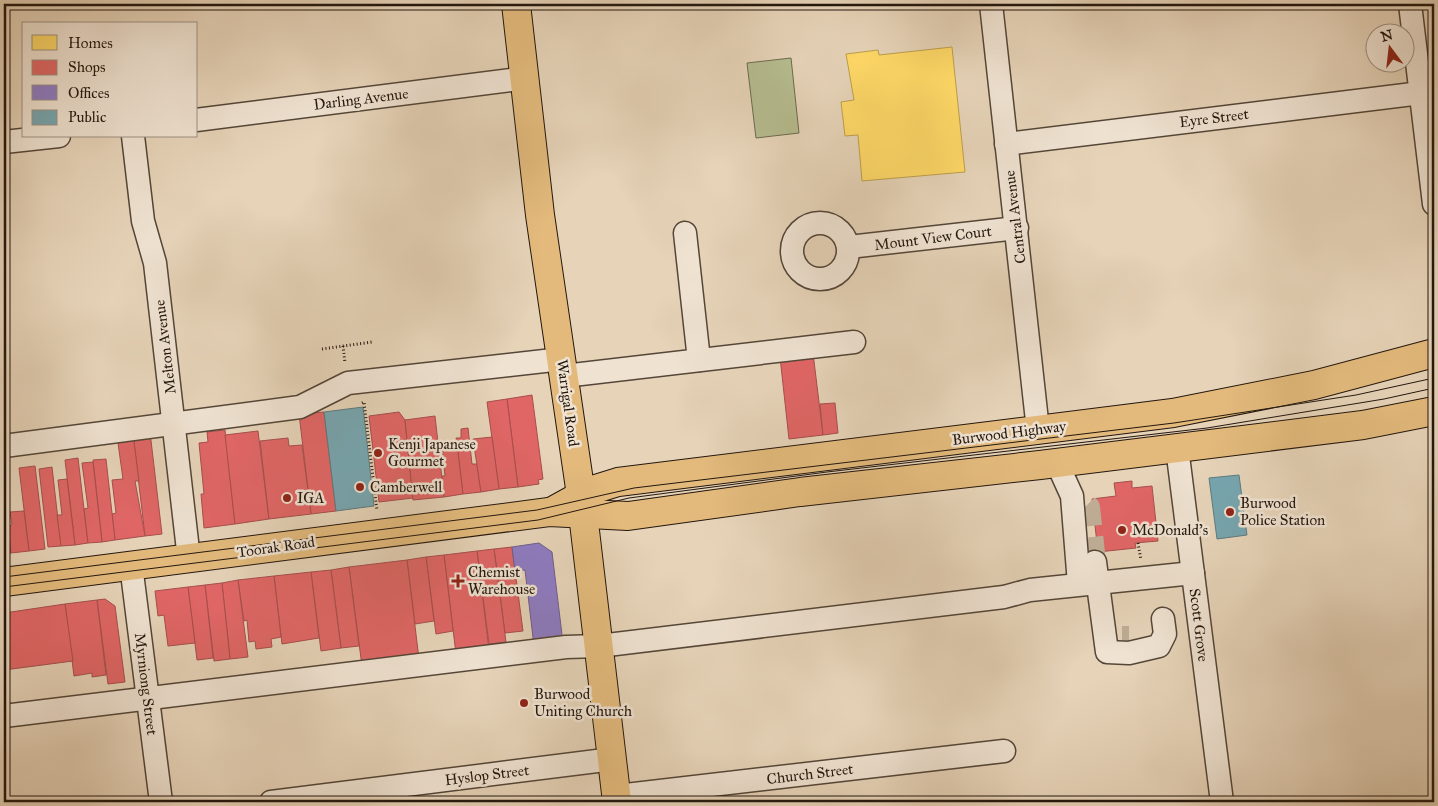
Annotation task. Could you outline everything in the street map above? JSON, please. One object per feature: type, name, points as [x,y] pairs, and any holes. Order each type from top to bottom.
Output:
[{"type":"main road","name":"Warrigal Road","points":[[516,4],[526,78],[540,215],[582,504],[617,799]]},
{"type":"main road","name":"Burwood Highway","points":[[582,504],[618,482],[650,476],[1173,413],[1314,385],[1434,353]]},
{"type":"main road","points":[[582,504],[628,516],[800,492],[1048,464],[1363,425],[1434,411]]},
{"type":"main road","points":[[1173,413],[1177,448]]},
{"type":"main road","points":[[1038,430],[1048,464]]},
{"type":"main road","name":"Toorak Road","points":[[4,582],[549,512],[582,504]]},
{"type":"street","name":"Central Avenue","points":[[991,4],[1038,430]]},
{"type":"street","points":[[1410,4],[1434,204]]},
{"type":"street","name":"Darling Avenue","points":[[198,120],[526,78]]},
{"type":"street","name":"Eyre Street","points":[[1006,144],[1421,93]]},
{"type":"street","points":[[4,142],[41,138]]},
{"type":"street","name":"Melton Avenue","points":[[133,138],[143,221],[155,263],[189,559]]},
{"type":"street","name":"Mount View Court","points":[[849,248],[1017,228]]},
{"type":"street","points":[[685,233],[699,360]]},
{"type":"street","points":[[4,446],[300,407],[348,383],[563,367],[699,360],[854,342]]},
{"type":"street","name":"Scott Grove","points":[[1177,448],[1222,802]]},
{"type":"street","points":[[1090,459],[1080,501],[1090,576],[1119,638],[1163,625]]},
{"type":"street","points":[[1048,464],[1080,501]]},
{"type":"street","name":"Myrniong Street","points":[[131,565],[160,802]]},
{"type":"street","points":[[4,716],[566,647],[600,646],[1004,598],[1090,576],[1192,573]]},
{"type":"street","name":"Church Street","points":[[617,799],[1004,751]]},
{"type":"street","name":"Hyslop Street","points":[[271,802],[613,759]]},
{"type":"path","points":[[322,349],[372,342]]},
{"type":"path","points":[[355,404],[364,402],[380,533]]},
{"type":"path","points":[[1138,543],[1140,552]]},
{"type":"green space","points":[[791,58],[799,133],[756,138],[747,63]]},
{"type":"building: Homes","points":[[952,47],[965,172],[862,181],[858,135],[845,136],[841,102],[854,100],[846,54],[878,50],[879,55]]},
{"type":"building: Shops","points":[[813,353],[823,435],[789,439],[780,357]]},
{"type":"building: Shops","points":[[532,395],[543,479],[538,480],[539,484],[518,487],[507,399]]},
{"type":"building: Shops","points":[[507,399],[518,487],[499,489],[487,402]]},
{"type":"building: Shops","points":[[835,403],[838,433],[823,435],[820,404]]},
{"type":"building: Shops","points":[[324,412],[336,511],[311,514],[299,414]]},
{"type":"building: Shops","points":[[399,412],[405,420],[413,498],[379,502],[369,416]]},
{"type":"building: Shops","points":[[435,416],[444,497],[413,500],[405,420]]},
{"type":"building: Shops","points":[[468,428],[472,464],[477,464],[481,492],[463,494],[456,438],[461,438],[461,429]]},
{"type":"building: Shops","points":[[225,430],[235,524],[204,528],[201,494],[204,494],[199,443],[208,442],[207,432]]},
{"type":"building: Shops","points":[[258,431],[269,519],[235,524],[225,435]]},
{"type":"building: Shops","points":[[150,432],[162,534],[145,536],[133,434]]},
{"type":"building: Shops","points":[[133,434],[139,481],[135,481],[145,536],[115,540],[112,514],[116,513],[112,480],[123,479],[117,436]]},
{"type":"building: Shops","points":[[492,437],[499,489],[481,492],[473,439]]},
{"type":"building: Shops","points":[[288,438],[289,446],[302,445],[311,514],[269,519],[260,441]]},
{"type":"building: Shops","points":[[457,444],[463,494],[444,497],[442,476],[445,476],[442,446]]},
{"type":"building: Shops","points":[[78,458],[88,543],[75,545],[65,460]]},
{"type":"building: Shops","points":[[106,459],[115,540],[102,542],[93,460]]},
{"type":"building: Shops","points":[[93,462],[102,542],[88,543],[84,509],[88,508],[82,463]]},
{"type":"building: Shops","points":[[35,466],[45,549],[29,551],[19,468]]},
{"type":"building: Shops","points":[[52,467],[61,546],[48,547],[39,469]]},
{"type":"building: Shops","points":[[67,479],[75,545],[61,546],[57,515],[62,515],[58,480]]},
{"type":"building: Shops","points":[[1132,481],[1132,488],[1152,486],[1158,541],[1135,543],[1136,548],[1098,552],[1092,499],[1116,496],[1114,483]]},
{"type":"building: Shops","points":[[4,491],[11,553],[4,554]]},
{"type":"building: Shops","points":[[24,511],[29,551],[11,553],[8,526],[12,525],[10,512]]},
{"type":"building: Shops","points":[[512,547],[523,631],[505,633],[494,549]]},
{"type":"building: Shops","points":[[494,549],[506,642],[489,644],[477,551]]},
{"type":"building: Shops","points":[[477,551],[489,650],[456,654],[444,555]]},
{"type":"building: Shops","points":[[444,555],[453,631],[436,634],[426,557]]},
{"type":"building: Shops","points":[[426,557],[434,621],[415,624],[407,560]]},
{"type":"building: Shops","points":[[407,560],[419,659],[362,666],[349,567]]},
{"type":"building: Shops","points":[[349,567],[359,646],[341,648],[331,570]]},
{"type":"building: Shops","points":[[331,570],[341,648],[321,651],[311,572]]},
{"type":"building: Shops","points":[[311,572],[319,638],[282,644],[274,576]]},
{"type":"building: Shops","points":[[274,576],[281,637],[271,639],[272,647],[256,649],[255,641],[249,642],[247,620],[244,621],[238,580]]},
{"type":"building: Shops","points":[[238,580],[248,657],[230,659],[222,583]]},
{"type":"building: Shops","points":[[222,583],[230,659],[214,661],[205,585]]},
{"type":"building: Shops","points":[[205,585],[213,658],[197,660],[188,587]]},
{"type":"building: Shops","points":[[188,587],[195,643],[168,646],[164,615],[158,616],[155,591]]},
{"type":"building: Shops","points":[[105,599],[115,606],[125,682],[108,684],[97,600]]},
{"type":"building: Shops","points":[[97,600],[106,675],[92,677],[92,673],[74,676],[65,604]]},
{"type":"building: Shops","points":[[65,604],[73,661],[4,670],[4,613]]},
{"type":"building: Offices","points":[[539,543],[552,552],[563,643],[534,646],[525,570],[515,571],[512,547]]},
{"type":"building: Public","points":[[363,407],[374,506],[336,511],[324,412]]},
{"type":"building: Public","points":[[1239,475],[1247,535],[1217,539],[1209,478]]},
{"type":"tunnel","points":[[1087,505],[1089,507],[1095,562]]},
{"type":"tunnel","points":[[1122,637],[1129,637]]},
{"type":"tram line","points":[[4,577],[537,510],[634,488],[1174,423],[1356,395],[1434,378]]},
{"type":"tram line","points":[[4,587],[538,520],[629,498],[827,472],[1207,428],[1384,399],[1434,388]]},
{"type":"place","name":"Kenji Japanese Gourmet","points":[[378,453]]},
{"type":"place","name":"Camberwell","points":[[360,487]]},
{"type":"place","name":"IGA","points":[[287,498]]},
{"type":"place","name":"Burwood Police Station","points":[[1230,512]]},
{"type":"place","name":"McDonald's","points":[[1122,530]]},
{"type":"place","name":"Chemist Warehouse","points":[[458,581]]},
{"type":"place","name":"Burwood Uniting Church","points":[[524,703]]}]
